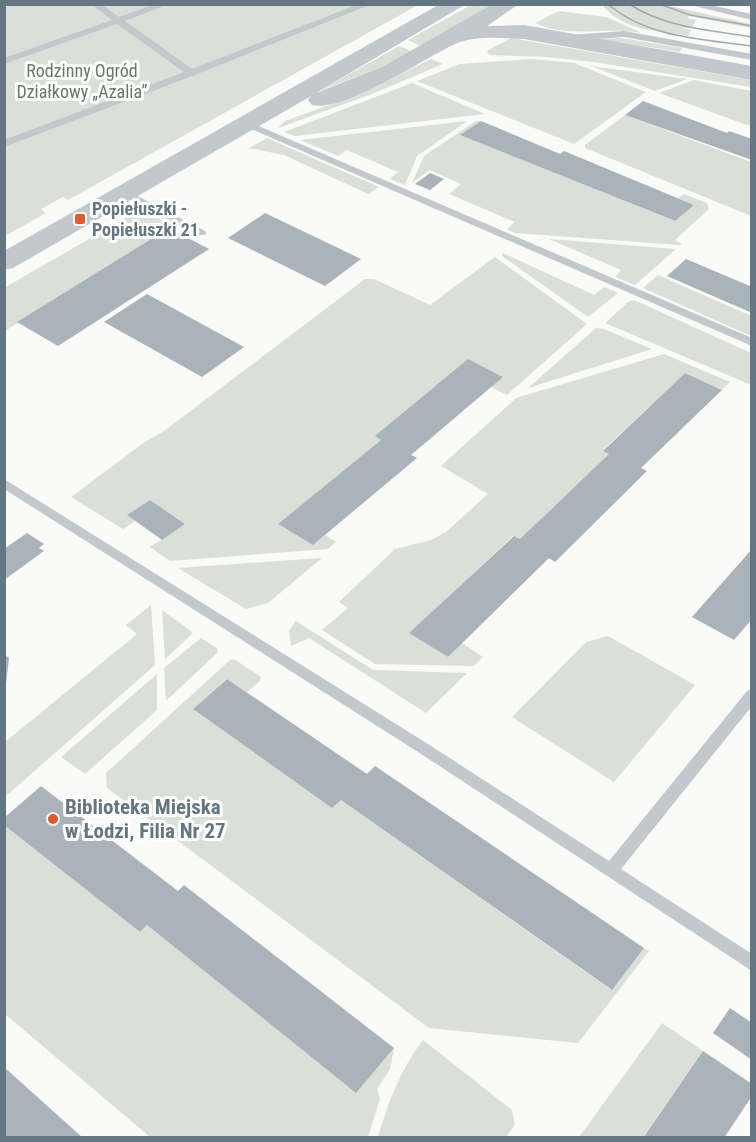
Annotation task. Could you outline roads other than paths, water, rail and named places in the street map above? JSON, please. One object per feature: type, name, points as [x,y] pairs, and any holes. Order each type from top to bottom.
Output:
[{"type":"street","points":[[4,262],[456,4]]},
{"type":"street","points":[[247,124],[359,86],[392,71],[507,5],[522,23],[553,37]]},
{"type":"street","points":[[452,37],[495,31],[553,37],[752,73]]},
{"type":"lane","points":[[95,4],[192,73]]},
{"type":"lane","points":[[4,61],[165,4]]},
{"type":"lane","points":[[4,144],[368,4]]},
{"type":"lane","points":[[690,4],[752,17]]},
{"type":"lane","points":[[553,37],[624,34],[752,57]]},
{"type":"lane","points":[[247,124],[752,343]]},
{"type":"lane","points":[[126,193],[201,233]]},
{"type":"lane","points":[[4,483],[611,870],[752,964]]},
{"type":"lane","points":[[611,870],[752,695]]},
{"type":"tram line","points":[[608,4],[640,24],[658,30],[695,39],[752,46]]},
{"type":"tram line","points":[[629,4],[673,23],[752,37]]},
{"type":"tram line","points":[[659,4],[690,15],[752,26]]},
{"type":"place","name":"Popiełuszki - Popiełuszki 21","points":[[80,219]]},
{"type":"place","name":"Biblioteka Miejska w Łodzi, Filia Nr 27","points":[[53,819]]},
{"type":"park label","name":"Rodzinny Ogród Działkowy „Azalia”","points":[[82,82]]}]
